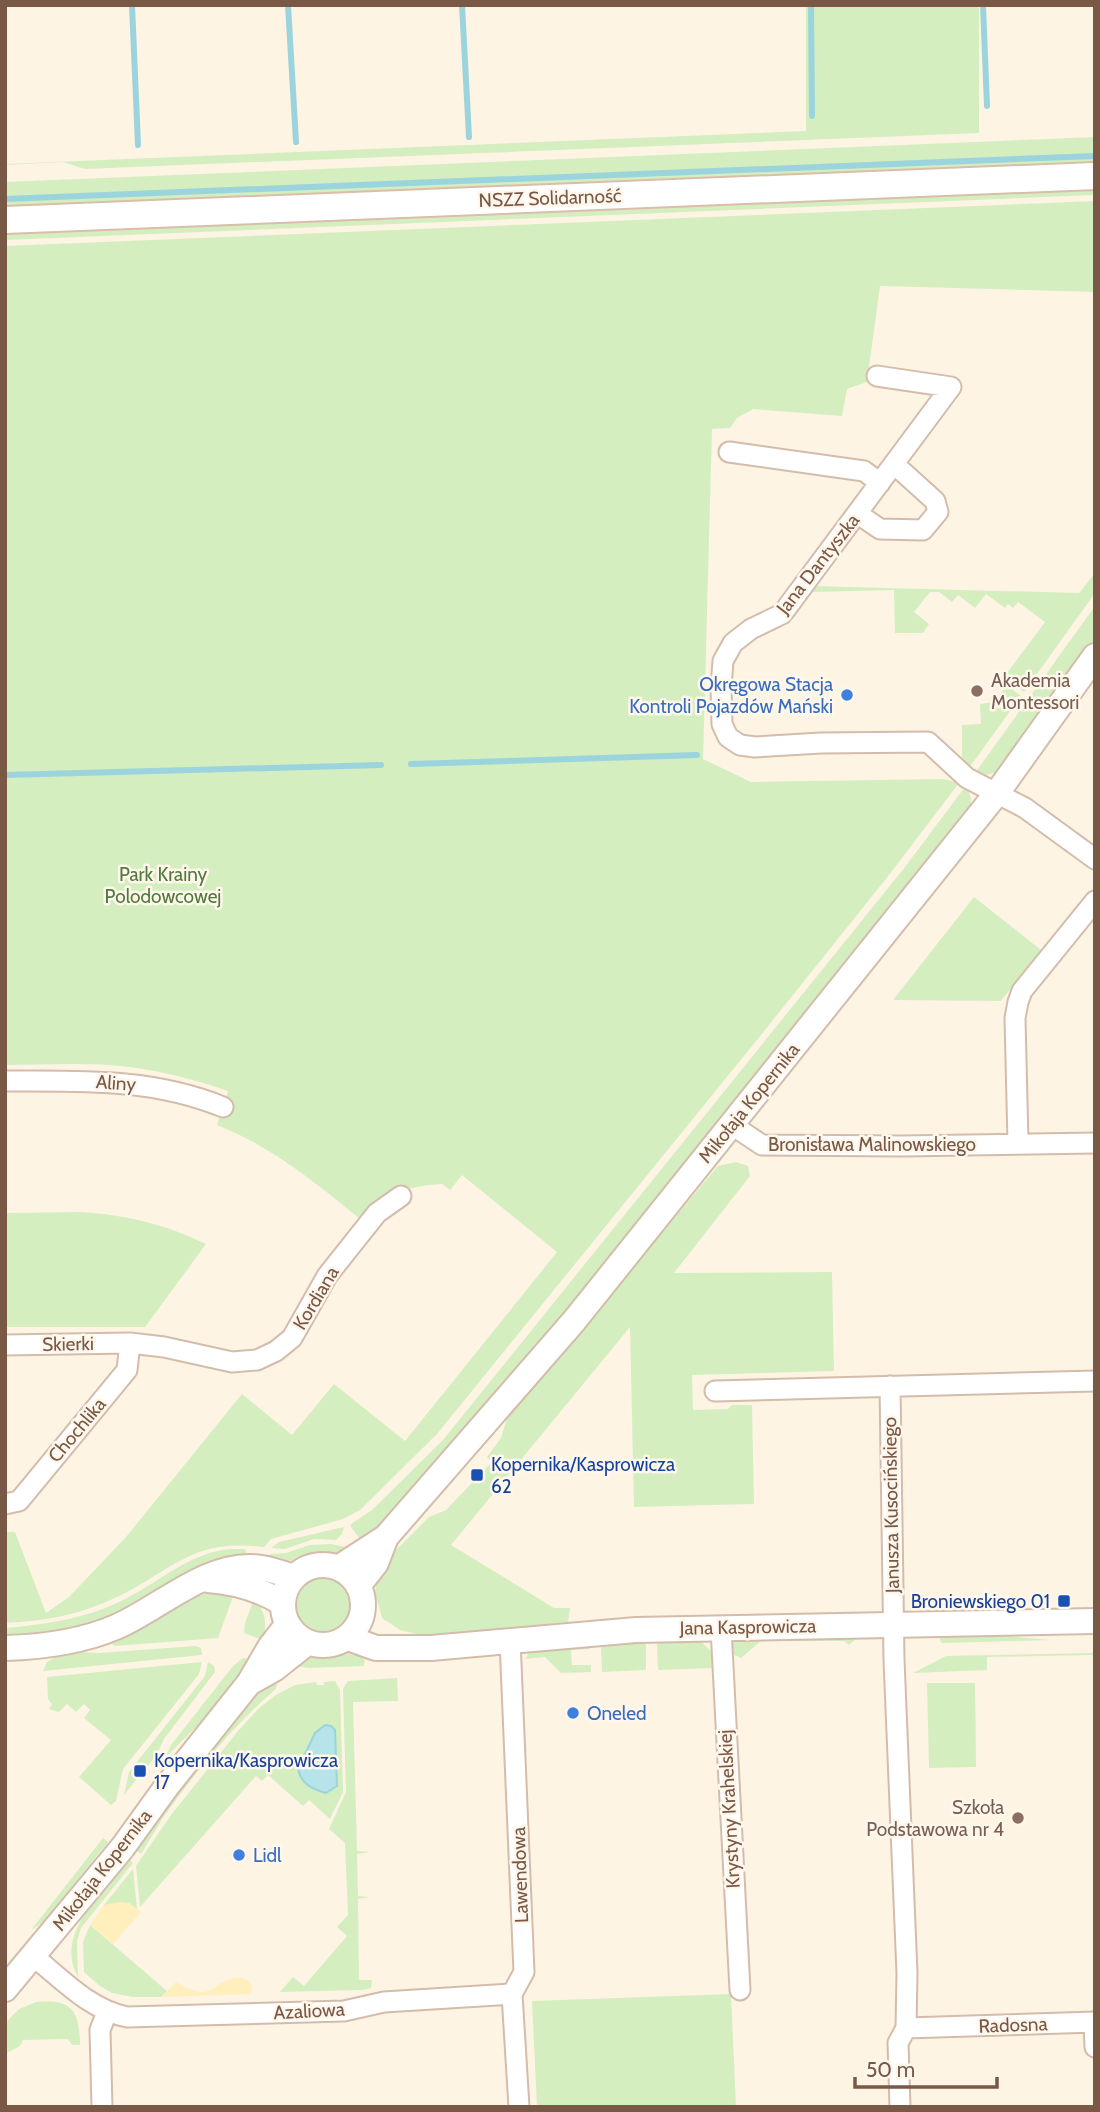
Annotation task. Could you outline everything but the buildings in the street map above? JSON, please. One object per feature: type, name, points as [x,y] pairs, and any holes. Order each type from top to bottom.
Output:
[{"type":"main road","name":"NSZZ Solidarność","points":[[5,220],[1095,176]]},
{"type":"street","name":"Jana Dantyszka","points":[[877,376],[951,387],[782,614],[740,636],[728,651],[723,661],[722,724],[728,737],[740,745],[755,747],[928,742],[967,778],[997,793]]},
{"type":"street","points":[[729,453],[864,471],[880,483]]},
{"type":"street","points":[[858,514],[880,528],[923,530],[939,512],[935,501],[894,464]]},
{"type":"street","name":"Mikołaja Kopernika","points":[[338,1568],[386,1537],[574,1321],[997,793],[1095,656]]},
{"type":"street","points":[[997,793],[1025,807],[1095,859]]},
{"type":"street","points":[[1018,1143],[1015,1018],[1018,1002],[1022,990],[1095,901]]},
{"type":"street","name":"Aliny","points":[[5,1081],[140,1084],[183,1092],[223,1107]]},
{"type":"street","name":"Bronisława Malinowskiego","points":[[732,1125],[762,1145],[1095,1143]]},
{"type":"street","name":"Kordiana","points":[[130,1343],[164,1347],[232,1362],[257,1360],[276,1351],[292,1338],[327,1276],[356,1239],[377,1213],[401,1196]]},
{"type":"street","name":"Skierki","points":[[5,1345],[130,1343]]},
{"type":"street","name":"Chochlika","points":[[5,1504],[19,1501],[127,1370],[130,1343]]},
{"type":"street","points":[[715,1391],[1095,1381]]},
{"type":"street","name":"Janusza Kusocińskiego","points":[[890,1386],[893,1624],[907,1973],[906,2028],[898,2043],[900,2107]]},
{"type":"street","name":"Mikołaja Kopernika","points":[[358,1586],[376,1563],[386,1537]]},
{"type":"street","points":[[326,1565],[338,1568],[350,1575],[358,1586],[362,1596],[361,1617],[348,1638],[321,1646],[307,1643],[295,1635],[285,1614],[286,1589],[303,1570],[326,1565]]},
{"type":"street","points":[[5,1648],[43,1646],[98,1634],[148,1611],[187,1587],[226,1569],[250,1567],[294,1577]]},
{"type":"street","points":[[204,1580],[225,1581],[243,1586],[285,1614]]},
{"type":"street","name":"Mikołaja Kopernika","points":[[5,1989],[123,1847],[166,1786],[249,1683],[285,1614]]},
{"type":"street","points":[[361,1617],[402,1648]]},
{"type":"street","name":"Jana Kasprowicza","points":[[348,1638],[376,1648],[431,1648],[635,1630],[1095,1621]]},
{"type":"street","name":"Krystyny Krahelskiej","points":[[721,1628],[740,1990]]},
{"type":"street","name":"Lawendowa","points":[[510,1640],[524,1972],[512,1994],[519,2107]]},
{"type":"street","name":"Mikołaja Kopernika","points":[[249,1683],[274,1669],[307,1643]]},
{"type":"street","name":"Azaliowa","points":[[33,1956],[91,2003],[107,2012],[141,2017],[344,2011],[384,2002],[512,1994]]},
{"type":"street","points":[[102,2107],[100,2029],[107,2012]]},
{"type":"street","name":"Radosna","points":[[906,2028],[1094,2022],[1095,2047]]},
{"type":"green space","points":[[806,5],[979,5],[979,133],[85,169],[63,162],[5,165],[5,164],[806,131]]},
{"type":"green space","points":[[1095,137],[1095,164],[5,209],[5,182]]},
{"type":"green space","points":[[1095,187],[1095,195],[5,240],[5,232]]},
{"type":"green space","name":"Park Krainy Polodowcowej","points":[[1095,201],[1095,292],[880,286],[867,382],[847,389],[842,416],[753,409],[737,418],[730,428],[712,429],[703,759],[751,782],[944,779],[959,783],[889,875],[437,1434],[360,1510],[343,1519],[271,1539],[264,1547],[239,1545],[200,1552],[89,1609],[48,1619],[5,1623],[5,1532],[15,1532],[46,1613],[69,1597],[126,1537],[242,1394],[292,1435],[334,1384],[405,1441],[557,1252],[462,1175],[450,1190],[442,1184],[415,1187],[398,1193],[364,1222],[276,1155],[217,1125],[228,1091],[179,1076],[114,1065],[5,1065],[5,246]]},
{"type":"green space","points":[[1095,573],[1095,593],[1024,692],[1004,677],[1045,622],[1018,602],[1013,608],[1008,604],[1005,608],[986,594],[975,608],[958,595],[952,602],[939,592],[930,592],[914,612],[929,624],[923,633],[895,633],[894,590],[813,592],[793,619],[786,615],[812,586],[1079,593]]},
{"type":"green space","points":[[1095,606],[1095,641],[1003,768],[989,774],[975,773]]},
{"type":"green space","points":[[1007,685],[1021,696],[969,768],[962,764],[962,725],[981,724],[980,704],[994,702]]},
{"type":"green space","points":[[965,787],[971,800],[968,814],[580,1296],[408,1498],[362,1542],[351,1524],[372,1510],[443,1440],[905,867]]},
{"type":"green space","points":[[974,897],[1041,950],[1001,1001],[893,1000]]},
{"type":"green space","points":[[736,1162],[748,1166],[750,1176],[674,1273],[832,1272],[834,1371],[692,1375],[693,1410],[752,1405],[754,1504],[634,1507],[630,1327],[451,1545],[554,1608],[570,1608],[568,1622],[423,1636],[400,1630],[382,1618],[375,1593],[377,1578],[391,1555],[429,1517],[446,1510],[492,1462],[487,1457],[501,1438],[507,1418],[718,1166]]},
{"type":"green space","points":[[81,1212],[114,1215],[145,1222],[206,1244],[145,1327],[5,1327],[5,1213]]},
{"type":"green space","points":[[344,1527],[336,1540],[314,1539],[285,1549],[271,1548],[279,1542]]},
{"type":"green space","points":[[331,1544],[350,1548],[286,1562],[266,1557],[310,1545]]},
{"type":"green space","points":[[230,1549],[245,1549],[247,1555],[201,1565],[125,1609],[102,1619],[61,1630],[5,1637],[5,1628],[53,1622],[99,1610],[129,1597],[189,1561]]},
{"type":"green space","points":[[323,1578],[342,1586],[350,1605],[342,1624],[323,1632],[304,1624],[296,1605],[304,1586]]},
{"type":"green space","points":[[216,1590],[235,1591],[218,1638],[115,1646],[109,1642],[146,1625],[189,1599]]},
{"type":"green space","points":[[254,1599],[264,1618],[263,1640],[244,1633]]},
{"type":"green space","points":[[983,1634],[1051,1640],[942,1643],[940,1640],[940,1637]]},
{"type":"green space","points":[[816,1637],[856,1639],[849,1645],[844,1641],[761,1641],[741,1658],[734,1655],[730,1647],[736,1640]]},
{"type":"green space","points":[[698,1639],[711,1651],[713,1668],[658,1670],[657,1645],[660,1641]]},
{"type":"green space","points":[[641,1641],[646,1645],[646,1670],[602,1672],[601,1648],[606,1642]]},
{"type":"green space","points":[[586,1644],[590,1649],[571,1650],[572,1665],[591,1665],[591,1672],[561,1673],[545,1657],[525,1659],[531,1650]]},
{"type":"green space","points":[[196,1646],[201,1648],[202,1655],[43,1671],[47,1662],[73,1652],[99,1653]]},
{"type":"green space","points":[[1095,1653],[987,1657],[987,1670],[913,1673],[946,1656]]},
{"type":"green space","points":[[349,1654],[365,1656],[364,1666],[293,1666],[300,1659]]},
{"type":"green space","points":[[243,1658],[254,1659],[214,1709],[165,1758],[171,1745],[233,1666]]},
{"type":"green space","points":[[202,1662],[199,1674],[123,1769],[116,1801],[111,1805],[79,1777],[111,1740],[84,1718],[90,1710],[84,1704],[76,1712],[67,1704],[59,1712],[49,1709],[52,1704],[48,1699],[47,1677]]},
{"type":"green space","points":[[208,1662],[214,1666],[215,1672],[164,1739],[147,1767],[143,1763],[132,1776],[136,1780],[124,1795],[129,1772],[205,1676]]},
{"type":"green space","points":[[272,1677],[277,1684],[276,1689],[218,1747],[167,1812],[141,1854],[137,1851],[169,1800]]},
{"type":"green space","points":[[397,1678],[398,1701],[353,1702],[357,1851],[370,1852],[357,1854],[358,1896],[370,1897],[358,1899],[359,1980],[372,1980],[371,1988],[280,1992],[293,1977],[304,1986],[347,1936],[337,1927],[348,1915],[345,1843],[329,1829],[346,1792],[343,1689],[348,1681]]},
{"type":"green space","points":[[335,1681],[340,1690],[343,1792],[330,1819],[309,1800],[303,1806],[268,1775],[262,1781],[256,1776],[140,1907],[136,1866],[171,1815],[238,1731],[259,1708],[295,1685],[316,1682],[317,1685],[324,1685],[324,1682]]},
{"type":"green space","points":[[927,1683],[975,1683],[976,1767],[929,1768]]},
{"type":"green space","points":[[103,1838],[108,1842],[42,1923],[31,1930]]},
{"type":"green space","points":[[130,1860],[133,1863],[81,1928],[77,1941],[78,1977],[72,1961],[72,1945],[77,1929],[96,1899]]},
{"type":"green space","points":[[133,1869],[137,1909],[129,1903],[104,1905]]},
{"type":"green space","points":[[90,1925],[167,1991],[161,1997],[132,1997],[112,1993],[100,1986],[84,1972],[83,1942]]},
{"type":"green space","points":[[731,1994],[736,2107],[537,2107],[532,2001]]},
{"type":"green space","points":[[36,2002],[58,2003],[72,2009],[78,2023],[80,2045],[72,2045],[68,2039],[23,2040],[20,2046],[5,2054],[5,2023],[19,2009]]},
{"type":"sand","points":[[129,1903],[141,1912],[113,1944],[90,1925],[104,1905]]},
{"type":"sand","points":[[234,1978],[248,1981],[251,1994],[161,1997],[176,1982],[202,1992]]},
{"type":"water","points":[[325,1725],[335,1730],[337,1786],[326,1793],[308,1785],[298,1769],[315,1733]]},
{"type":"waterway","points":[[132,5],[138,145]]},
{"type":"waterway","points":[[288,5],[296,142]]},
{"type":"waterway","points":[[462,5],[469,137]]},
{"type":"waterway","points":[[811,5],[812,116]]},
{"type":"waterway","points":[[983,5],[987,106]]},
{"type":"waterway","points":[[5,199],[1095,156]]},
{"type":"waterway","points":[[411,764],[697,755]]},
{"type":"waterway","points":[[5,775],[381,765]]},
{"type":"place","name":"Akademia Montessori","points":[[977,691]]},
{"type":"place","name":"Okręgowa Stacja Kontroli Pojazdów Mański","points":[[847,695]]},
{"type":"place","name":"Kopernika/Kasprowicza 62","points":[[477,1475]]},
{"type":"place","name":"Broniewskiego 01","points":[[1064,1601]]},
{"type":"place","name":"Oneled","points":[[573,1713]]},
{"type":"place","name":"Kopernika/Kasprowicza 17","points":[[140,1771]]},
{"type":"place","name":"Szkoła Podstawowa nr 4","points":[[1018,1818]]},
{"type":"place","name":"Lidl","points":[[239,1855]]}]
